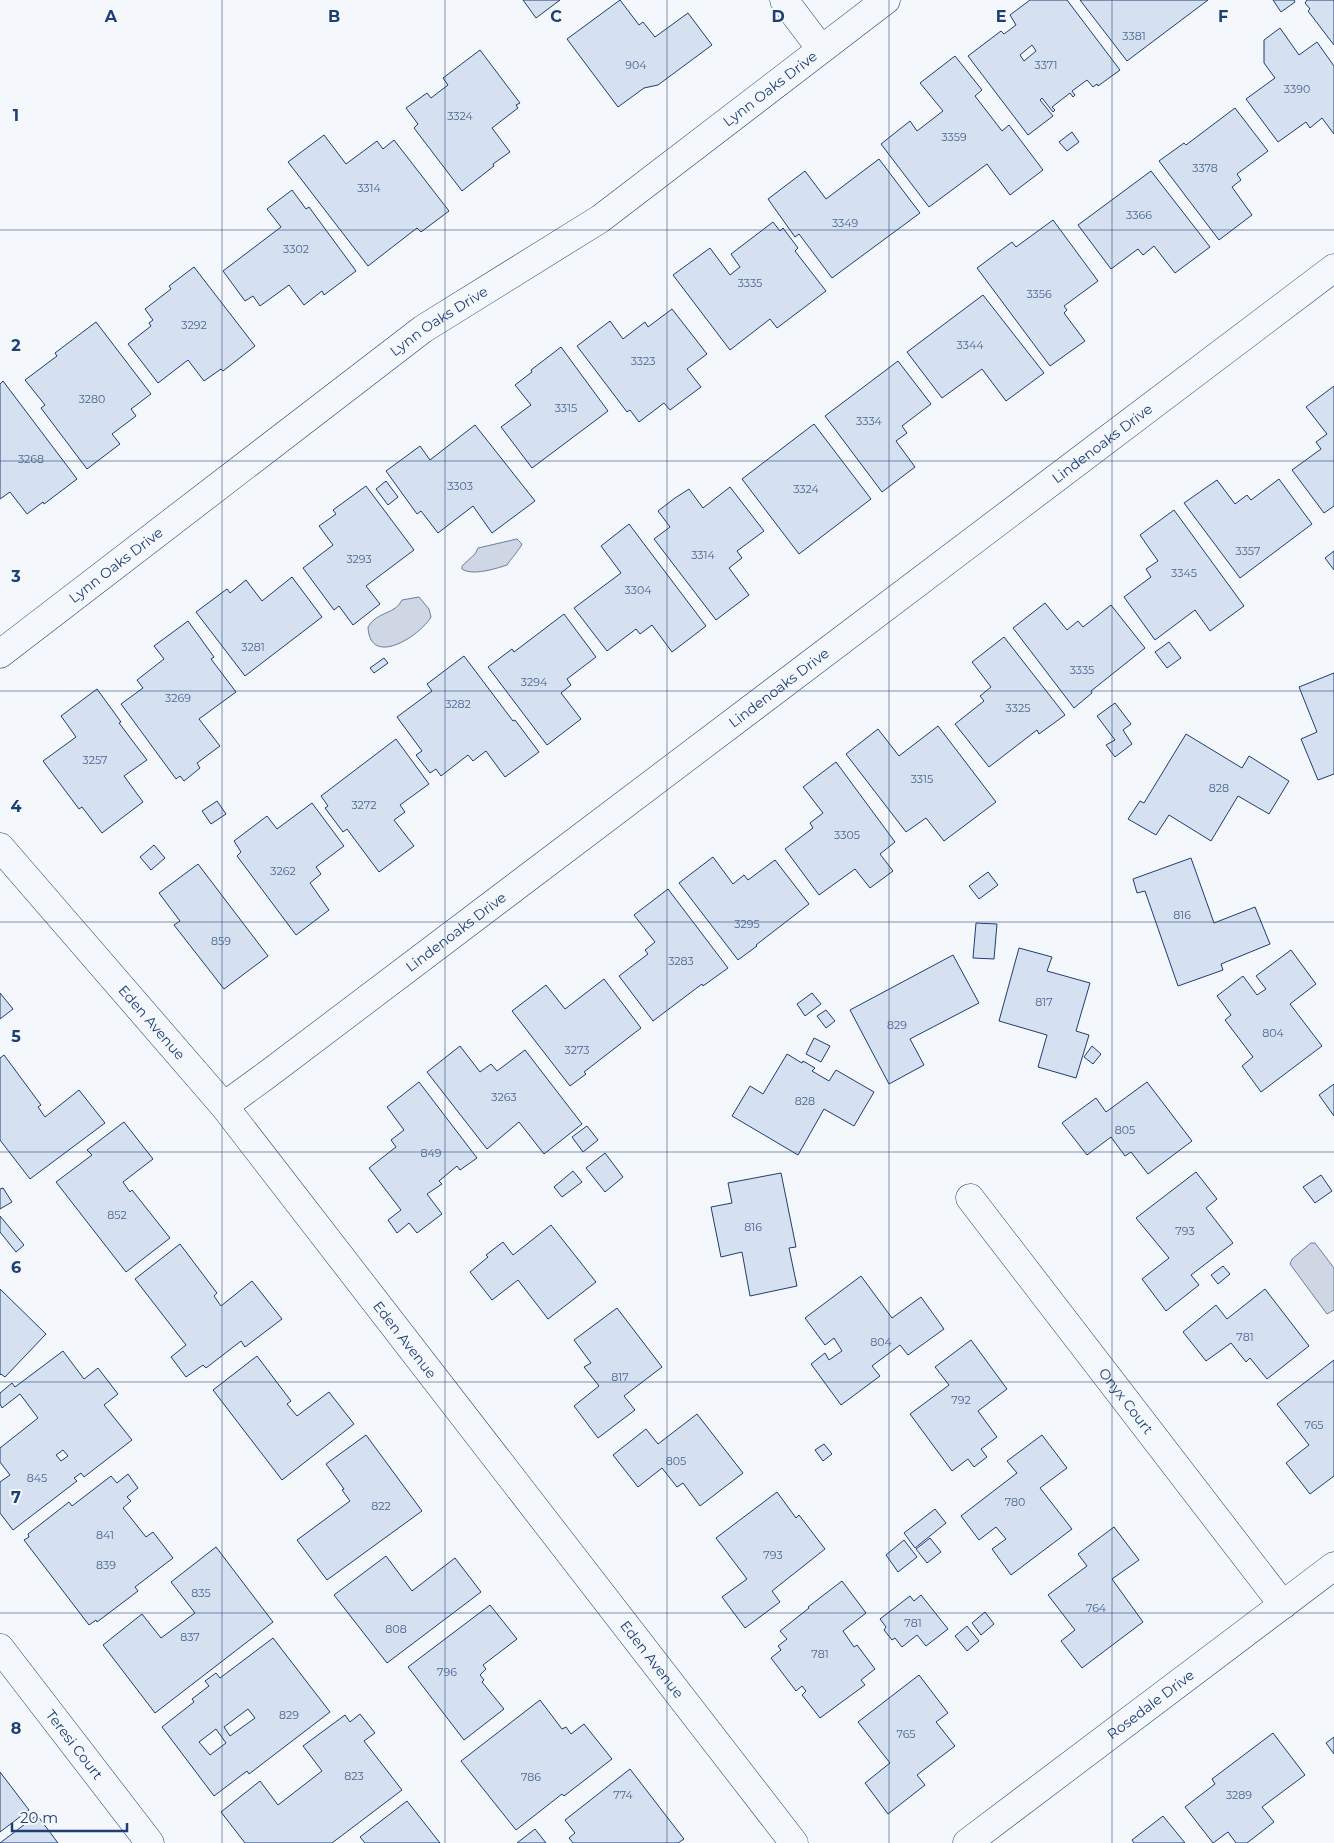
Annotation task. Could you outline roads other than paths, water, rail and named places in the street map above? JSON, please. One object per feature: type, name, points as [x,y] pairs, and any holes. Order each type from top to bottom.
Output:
[{"type":"street","points":[[784,0],[821,49]]},
{"type":"street","name":"Lynn Oaks Drive","points":[[0,654],[423,329],[600,219],[886,0]]},
{"type":"street","name":"Lindenoaks Drive","points":[[224,1106],[1334,268]]},
{"type":"street","name":"Eden Avenue","points":[[0,847],[224,1106],[794,1843]]},
{"type":"street","name":"Onyx Court","points":[[970,1198],[1283,1605]]},
{"type":"street","name":"Rosedale Drive","points":[[966,1843],[1334,1566]]},
{"type":"street","name":"Teresi Court","points":[[0,1648],[150,1843]]}]
